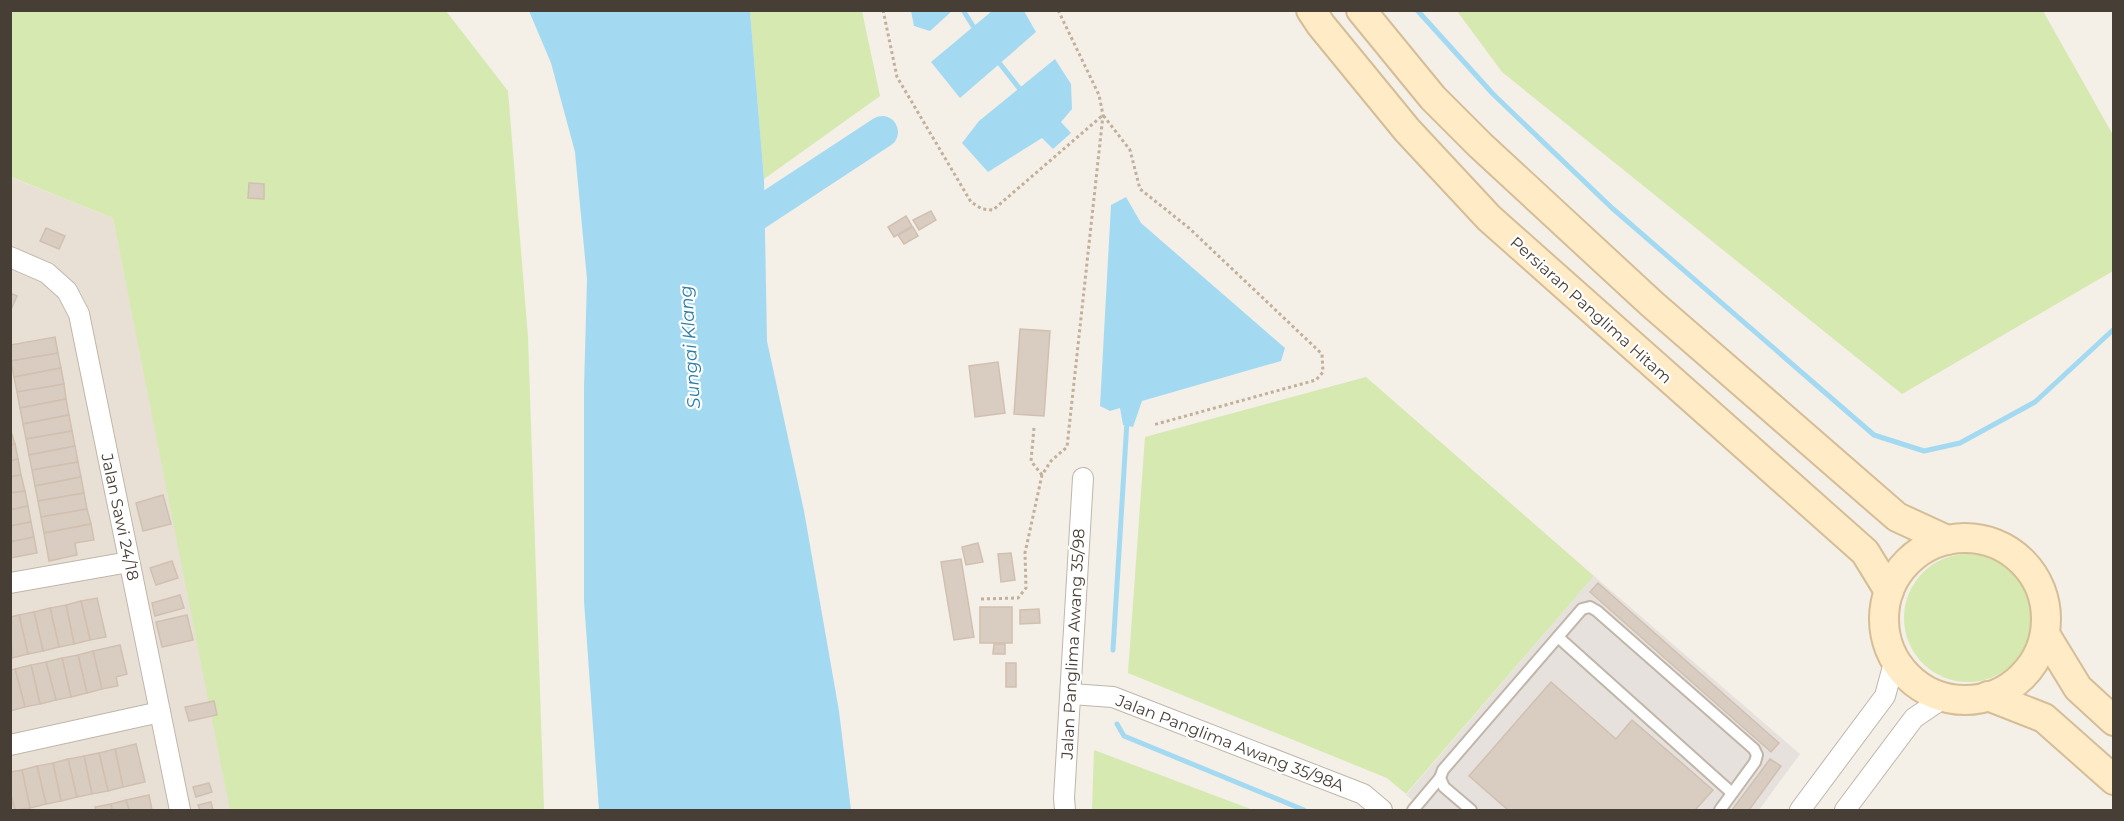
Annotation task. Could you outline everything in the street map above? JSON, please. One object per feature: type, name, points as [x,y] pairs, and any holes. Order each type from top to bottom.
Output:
[{"type":"main road","name":"Persiaran Panglima Hitam","points":[[1311,10],[1407,130],[1489,218],[1865,552],[1889,591]]},
{"type":"main road","points":[[1361,10],[1433,98],[1496,160],[1652,304],[1897,517],[1947,540]]},
{"type":"main road","points":[[1968,538],[1988,541],[2007,549],[2023,562],[2035,577],[2043,595],[2047,614],[2040,651],[2025,673],[2004,690],[1988,696],[1966,699],[1945,697],[1916,683],[1895,659],[1886,637],[1884,614],[1889,591],[1902,567],[1922,550],[1947,540],[1968,538]]},
{"type":"main road","points":[[2045,633],[2078,688],[2114,721]]},
{"type":"main road","points":[[1988,696],[2044,718],[2114,780]]},
{"type":"street","name":"Jalan Sawi 24/18","points":[[10,257],[47,273],[67,291],[79,314],[180,810]]},
{"type":"street","name":"Jalan Panglima Awang 35/98","points":[[1065,810],[1083,478]]},
{"type":"street","points":[[10,583],[129,562]]},
{"type":"street","points":[[1800,810],[1885,696],[1895,659]]},
{"type":"street","name":"Jalan Panglima Awang 35/98A","points":[[1071,694],[1113,697],[1363,794],[1382,810]]},
{"type":"street","points":[[1845,810],[1914,718],[1945,697]]},
{"type":"street","points":[[10,745],[160,712]]},
{"type":"lane","points":[[1413,810],[1440,778],[1443,770],[1582,609],[1590,607],[1754,749],[1757,756],[1755,762],[1720,810]]},
{"type":"lane","points":[[1558,637],[1732,794]]},
{"type":"lane","points":[[1440,778],[1444,787],[1471,810]]},
{"type":"path","points":[[883,10],[897,77],[971,202],[982,209],[993,210],[1102,115]]},
{"type":"path","points":[[981,599],[1018,598],[1026,588],[1025,553],[1042,475],[1051,461],[1067,447],[1102,115],[1099,95],[1058,10]]},
{"type":"path","points":[[1102,115],[1130,150],[1140,189],[1189,228],[1322,354],[1323,372],[1316,381],[1152,424]]},
{"type":"path","points":[[1034,428],[1031,461],[1042,475]]},
{"type":"shaded area","points":[[10,177],[113,218],[232,810],[11,810]]},
{"type":"shaded area","points":[[1594,576],[1800,754],[1759,810],[1424,810],[1406,795]]},
{"type":"green space","points":[[10,11],[446,11],[508,91],[528,337],[544,810],[230,810],[113,218],[11,177]]},
{"type":"green space","points":[[750,11],[862,11],[880,96],[764,179]]},
{"type":"green space","points":[[1457,11],[2043,11],[2113,135],[2113,271],[1902,394],[1502,72]]},
{"type":"green space","points":[[1366,377],[1594,576],[1406,794],[1387,778],[1128,673],[1145,437]]},
{"type":"green space","points":[[1968,554],[1993,559],[2013,573],[2027,593],[2032,618],[2027,643],[2013,663],[1993,677],[1968,682],[1943,677],[1923,663],[1909,643],[1904,618],[1909,593],[1923,573],[1943,559]]},
{"type":"green space","points":[[1094,750],[1253,810],[1092,810]]},
{"type":"water","points":[[911,10],[952,11],[930,31],[914,26]]},
{"type":"water","name":"Sungai Klang","points":[[529,11],[750,11],[764,179],[767,341],[804,511],[839,711],[851,810],[599,810],[584,601],[584,388],[587,279],[575,152],[551,63]]},
{"type":"water","points":[[992,11],[1024,11],[1036,32],[960,98],[931,62]]},
{"type":"water","points":[[1055,59],[1071,84],[1072,109],[1061,122],[1071,133],[1053,149],[1042,138],[988,172],[962,143],[979,121]]},
{"type":"water","points":[[1126,197],[1141,223],[1285,348],[1281,361],[1142,401],[1133,427],[1123,425],[1120,408],[1110,411],[1100,406],[1111,205]]},
{"type":"building","points":[[249,183],[264,184],[264,199],[248,198]]},
{"type":"building","points":[[931,211],[936,220],[919,230],[913,220]]},
{"type":"building","points":[[906,216],[912,226],[894,237],[888,227]]},
{"type":"building","points":[[913,227],[918,236],[904,244],[898,235]]},
{"type":"building","points":[[46,228],[65,236],[59,249],[40,241]]},
{"type":"building","points":[[10,293],[17,296],[10,312]]},
{"type":"building","points":[[1020,329],[1050,331],[1044,416],[1014,414]]},
{"type":"building","points":[[55,337],[58,353],[11,361],[10,345]]},
{"type":"building","points":[[58,353],[61,368],[14,377],[11,361]]},
{"type":"building","points":[[998,362],[1005,413],[975,417],[969,366]]},
{"type":"building","points":[[61,368],[64,384],[17,392],[14,377]]},
{"type":"building","points":[[64,384],[66,399],[20,408],[17,392]]},
{"type":"building","points":[[66,399],[69,415],[23,424],[20,408]]},
{"type":"building","points":[[69,415],[72,431],[26,439],[23,424]]},
{"type":"building","points":[[10,428],[15,444],[10,445]]},
{"type":"building","points":[[72,431],[75,446],[29,455],[26,439]]},
{"type":"building","points":[[15,444],[18,459],[10,461],[10,445]]},
{"type":"building","points":[[75,446],[78,462],[32,470],[29,455]]},
{"type":"building","points":[[18,459],[21,475],[10,477],[10,461]]},
{"type":"building","points":[[78,462],[81,477],[35,486],[32,470]]},
{"type":"building","points":[[21,475],[25,491],[10,493],[10,477]]},
{"type":"building","points":[[81,477],[84,493],[38,501],[35,486]]},
{"type":"building","points":[[25,491],[28,506],[10,510],[10,493]]},
{"type":"building","points":[[84,493],[87,509],[41,517],[38,501]]},
{"type":"building","points":[[163,495],[171,524],[143,531],[136,503]]},
{"type":"building","points":[[28,506],[31,522],[10,526],[10,510]]},
{"type":"building","points":[[87,509],[91,524],[44,533],[41,517]]},
{"type":"building","points":[[31,522],[34,537],[10,542],[10,526]]},
{"type":"building","points":[[91,524],[94,540],[75,543],[77,555],[49,561],[44,533]]},
{"type":"building","points":[[34,537],[37,553],[10,558],[10,542]]},
{"type":"building","points":[[978,543],[983,562],[966,565],[962,547]]},
{"type":"building","points":[[1011,553],[1015,580],[1001,582],[998,554]]},
{"type":"building","points":[[961,559],[974,637],[954,640],[941,562]]},
{"type":"building","points":[[172,561],[178,578],[156,585],[150,568]]},
{"type":"building","points":[[1598,583],[1779,743],[1771,752],[1590,592]]},
{"type":"building","points":[[180,595],[184,608],[155,616],[152,603]]},
{"type":"building","points":[[97,598],[106,637],[90,640],[81,601]]},
{"type":"building","points":[[81,601],[90,640],[74,644],[66,605]]},
{"type":"building","points":[[66,605],[74,644],[59,647],[50,608]]},
{"type":"building","points":[[980,607],[1012,607],[1012,643],[980,643]]},
{"type":"building","points":[[50,608],[59,647],[43,651],[34,612]]},
{"type":"building","points":[[1039,609],[1040,623],[1020,624],[1020,610]]},
{"type":"building","points":[[34,612],[43,651],[28,654],[19,615]]},
{"type":"building","points":[[19,615],[28,654],[12,658],[10,617]]},
{"type":"building","points":[[187,615],[193,640],[162,647],[156,622]]},
{"type":"building","points":[[994,644],[1005,644],[1005,654],[993,654]]},
{"type":"building","points":[[120,645],[127,674],[116,677],[118,686],[102,689],[93,651]]},
{"type":"building","points":[[93,651],[102,689],[87,693],[78,655]]},
{"type":"building","points":[[78,655],[87,693],[71,697],[62,658]]},
{"type":"building","points":[[62,658],[71,697],[56,700],[46,662]]},
{"type":"building","points":[[46,662],[56,700],[40,704],[31,665]]},
{"type":"building","points":[[1006,663],[1016,663],[1016,687],[1006,687]]},
{"type":"building","points":[[31,665],[40,704],[25,707],[15,669]]},
{"type":"building","points":[[15,669],[25,707],[10,711],[10,670]]},
{"type":"building","points":[[1551,682],[1616,739],[1632,720],[1713,790],[1695,810],[1508,810],[1469,776]]},
{"type":"building","points":[[214,701],[217,715],[189,721],[185,707]]},
{"type":"building","points":[[136,744],[145,782],[123,787],[115,749]]},
{"type":"building","points":[[115,749],[123,787],[108,791],[99,753]]},
{"type":"building","points":[[99,753],[108,791],[92,794],[84,756]]},
{"type":"building","points":[[84,756],[92,794],[77,797],[68,759]]},
{"type":"building","points":[[68,759],[77,797],[61,801],[53,763]]},
{"type":"building","points":[[1770,759],[1781,766],[1749,810],[1732,810]]},
{"type":"building","points":[[53,763],[61,801],[46,804],[37,766]]},
{"type":"building","points":[[37,766],[46,804],[30,808],[22,770]]},
{"type":"building","points":[[22,770],[30,808],[15,810],[10,792],[10,772]]},
{"type":"building","points":[[209,783],[212,792],[196,797],[193,787]]},
{"type":"building","points":[[10,792],[15,810],[10,810]]},
{"type":"building","points":[[149,795],[152,810],[129,810],[126,800]]},
{"type":"building","points":[[126,800],[129,810],[112,810],[111,804]]},
{"type":"building","points":[[211,802],[213,810],[200,810],[198,805]]},
{"type":"building","points":[[111,804],[112,810],[96,810],[95,807]]},
{"type":"waterway","points":[[963,10],[976,31]]},
{"type":"waterway","points":[[1417,10],[1493,94],[1612,208],[1874,435],[1924,451],[1960,443],[2035,402],[2114,329]]},
{"type":"waterway","points":[[997,60],[1023,93]]},
{"type":"waterway","points":[[730,232],[882,132]]},
{"type":"waterway","points":[[1113,650],[1127,421]]},
{"type":"waterway","points":[[1117,724],[1124,736],[1304,810]]}]
